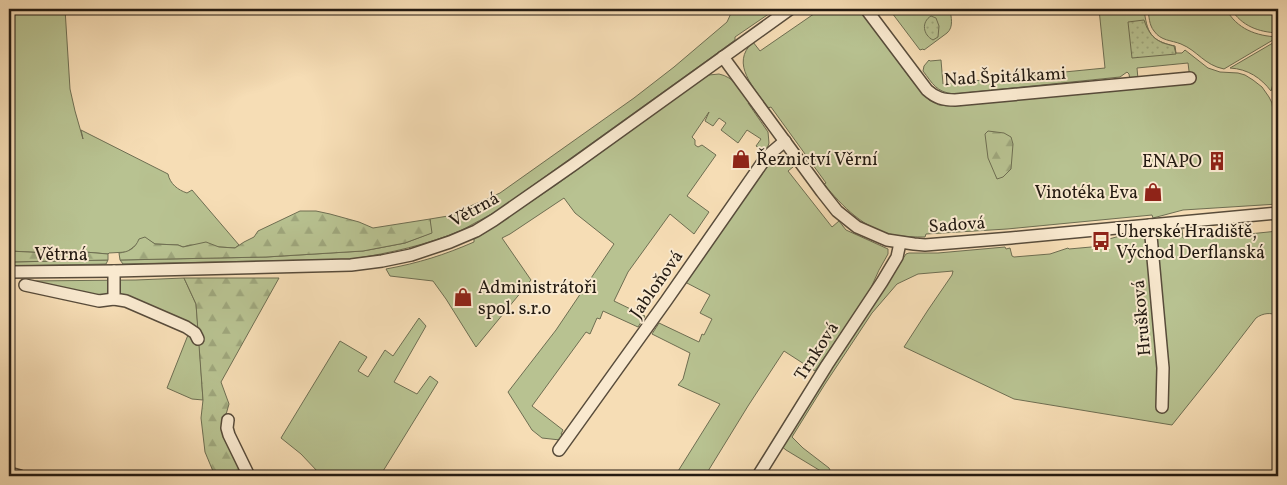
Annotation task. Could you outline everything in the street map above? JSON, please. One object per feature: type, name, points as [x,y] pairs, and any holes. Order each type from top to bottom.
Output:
[{"type":"street","name":"Větrná","points":[[9,272],[351,265],[382,262],[431,249],[476,231],[494,220],[790,9]]},
{"type":"street","name":"Nad Špitálkami","points":[[866,9],[927,90],[940,99],[955,100],[1190,78]]},
{"type":"street","name":"Sadová","points":[[723,57],[822,192],[842,216],[864,231],[887,240],[925,245],[1278,212]]},
{"type":"street","name":"Jabloňová","points":[[559,450],[766,159],[785,142]]},
{"type":"street","name":"Hrušková","points":[[1150,225],[1163,368],[1162,407]]},
{"type":"street","name":"Trnková","points":[[758,476],[827,365],[882,282],[897,257],[900,243]]},
{"type":"street","points":[[114,271],[114,299]]},
{"type":"street","name":"Větrná","points":[[24,285],[99,301],[114,299],[126,301],[186,327],[195,333],[198,339]]},
{"type":"street","points":[[228,420],[227,428],[229,435],[250,476]]},
{"type":"street","points":[[9,473],[20,476]]},
{"type":"green space","points":[[9,9],[65,9],[70,89],[83,139],[81,130],[168,174],[173,184],[181,190],[187,193],[192,190],[239,245],[235,248],[190,245],[183,247],[155,244],[145,238],[127,252],[108,254],[73,251],[48,253],[9,251]]},
{"type":"green space","points":[[733,9],[776,9],[497,211],[462,230],[408,248],[352,259],[123,264],[120,260],[266,257],[363,251],[405,243],[431,233],[430,219],[448,216],[500,193],[634,98],[727,22]]},
{"type":"green space","points":[[821,9],[859,9],[913,82],[929,100],[939,105],[948,106],[1106,90],[1190,79],[1188,63],[1137,68],[1138,79],[1130,80],[1127,72],[1120,77],[954,94],[939,89],[923,71],[924,66],[929,60],[941,60],[943,84],[1105,68],[1099,9],[1144,9],[1151,34],[1160,41],[1175,46],[1176,53],[1182,53],[1185,50],[1208,68],[1220,72],[1245,75],[1262,87],[1269,97],[1278,131],[1278,204],[1183,210],[1153,218],[1152,215],[1007,229],[926,234],[925,237],[894,235],[873,228],[847,209],[824,184],[826,183],[771,107],[768,108],[751,84],[744,67],[743,59],[746,50],[753,42],[760,51]]},
{"type":"green space","points":[[889,9],[950,9],[951,28],[924,50],[920,50]]},
{"type":"green space","points":[[1148,9],[1226,9],[1236,22],[1248,30],[1262,35],[1278,37],[1224,69],[1211,64],[1181,44],[1160,37],[1151,26]]},
{"type":"green space","points":[[1231,9],[1276,9],[1278,12],[1278,33],[1264,31],[1245,24]]},
{"type":"green space","points":[[931,16],[936,18],[939,26],[938,37],[933,40],[927,35],[924,28]]},
{"type":"green space","points":[[1144,20],[1151,35],[1163,43],[1174,46],[1176,54],[1132,58],[1128,22]]},
{"type":"green space","points":[[1278,40],[1278,67],[1271,91],[1254,75],[1243,70],[1230,68]]},
{"type":"green space","points":[[719,74],[733,81],[750,102],[748,103],[768,132],[769,143],[767,149],[765,152],[756,146],[761,139],[747,130],[738,143],[721,130],[726,123],[719,118],[713,126],[705,121],[709,112],[692,137],[695,140],[695,145],[698,147],[702,145],[716,155],[687,196],[709,212],[694,234],[670,214],[628,272],[614,301],[645,316],[638,327],[603,311],[600,319],[597,318],[590,334],[586,332],[532,406],[563,430],[561,434],[564,436],[560,440],[542,438],[532,430],[508,392],[556,330],[614,244],[575,213],[564,198],[502,238],[531,280],[476,347],[433,281],[390,276],[386,269],[431,258],[474,242],[474,239],[556,185],[701,80],[709,75]]},
{"type":"green space","points":[[988,131],[1004,133],[1011,137],[1013,144],[1011,169],[1003,177],[997,179],[988,158],[985,134]]},
{"type":"green space","points":[[777,158],[786,161],[793,167],[788,171],[832,227],[839,221],[846,230],[888,249],[888,254],[869,292],[815,371],[784,351],[705,476],[675,476],[720,404],[678,385],[683,379],[690,353],[652,334],[659,323],[699,342],[702,334],[704,335],[712,319],[700,313],[710,295],[685,282],[772,160]]},
{"type":"green space","points":[[300,211],[316,211],[330,214],[373,228],[430,219],[432,233],[405,243],[363,251],[266,257],[120,260],[119,253],[131,249],[139,239],[145,237],[155,244],[183,247],[206,242],[219,247],[235,248],[254,237],[258,231]]},
{"type":"green space","points":[[1240,225],[1248,225],[1249,234],[1278,231],[1278,316],[1267,314],[1256,318],[1172,425],[1014,399],[904,347],[953,271],[918,274],[897,284],[872,313],[792,437],[829,468],[833,476],[823,476],[824,473],[780,445],[789,435],[906,254],[1005,247],[1006,249],[1010,248],[1014,257],[1050,254],[1068,248],[1102,246],[1109,242],[1109,239],[1131,233],[1182,229],[1183,238],[1241,233]]},
{"type":"green space","points":[[9,251],[48,253],[73,251],[108,254],[108,260],[9,262]]},
{"type":"green space","points":[[108,260],[106,264],[9,266],[9,262]]},
{"type":"green space","points":[[184,278],[196,304],[198,328],[123,295],[97,297],[24,281],[136,280]]},
{"type":"green space","points":[[184,278],[279,278],[221,382],[229,404],[223,425],[249,476],[215,476],[205,452],[201,418],[203,400],[196,304]]},
{"type":"green space","points":[[419,318],[426,326],[394,382],[417,394],[430,376],[438,382],[380,476],[327,476],[318,472],[301,454],[281,438],[340,341],[367,357],[358,371],[368,377],[385,350],[393,356]]},
{"type":"green space","points":[[188,335],[199,340],[203,400],[192,399],[167,388]]},
{"type":"place","name":"Řeznictví Věrní","points":[[741,159]]},
{"type":"place","name":"ENAPO","points":[[1217,161]]},
{"type":"place","name":"Vinotéka Eva","points":[[1153,192]]},
{"type":"place","name":"Uherské Hradiště, Východ Derflanská","points":[[1101,241]]},
{"type":"place","name":"Administrátoři spol. s.r.o","points":[[463,297]]}]
